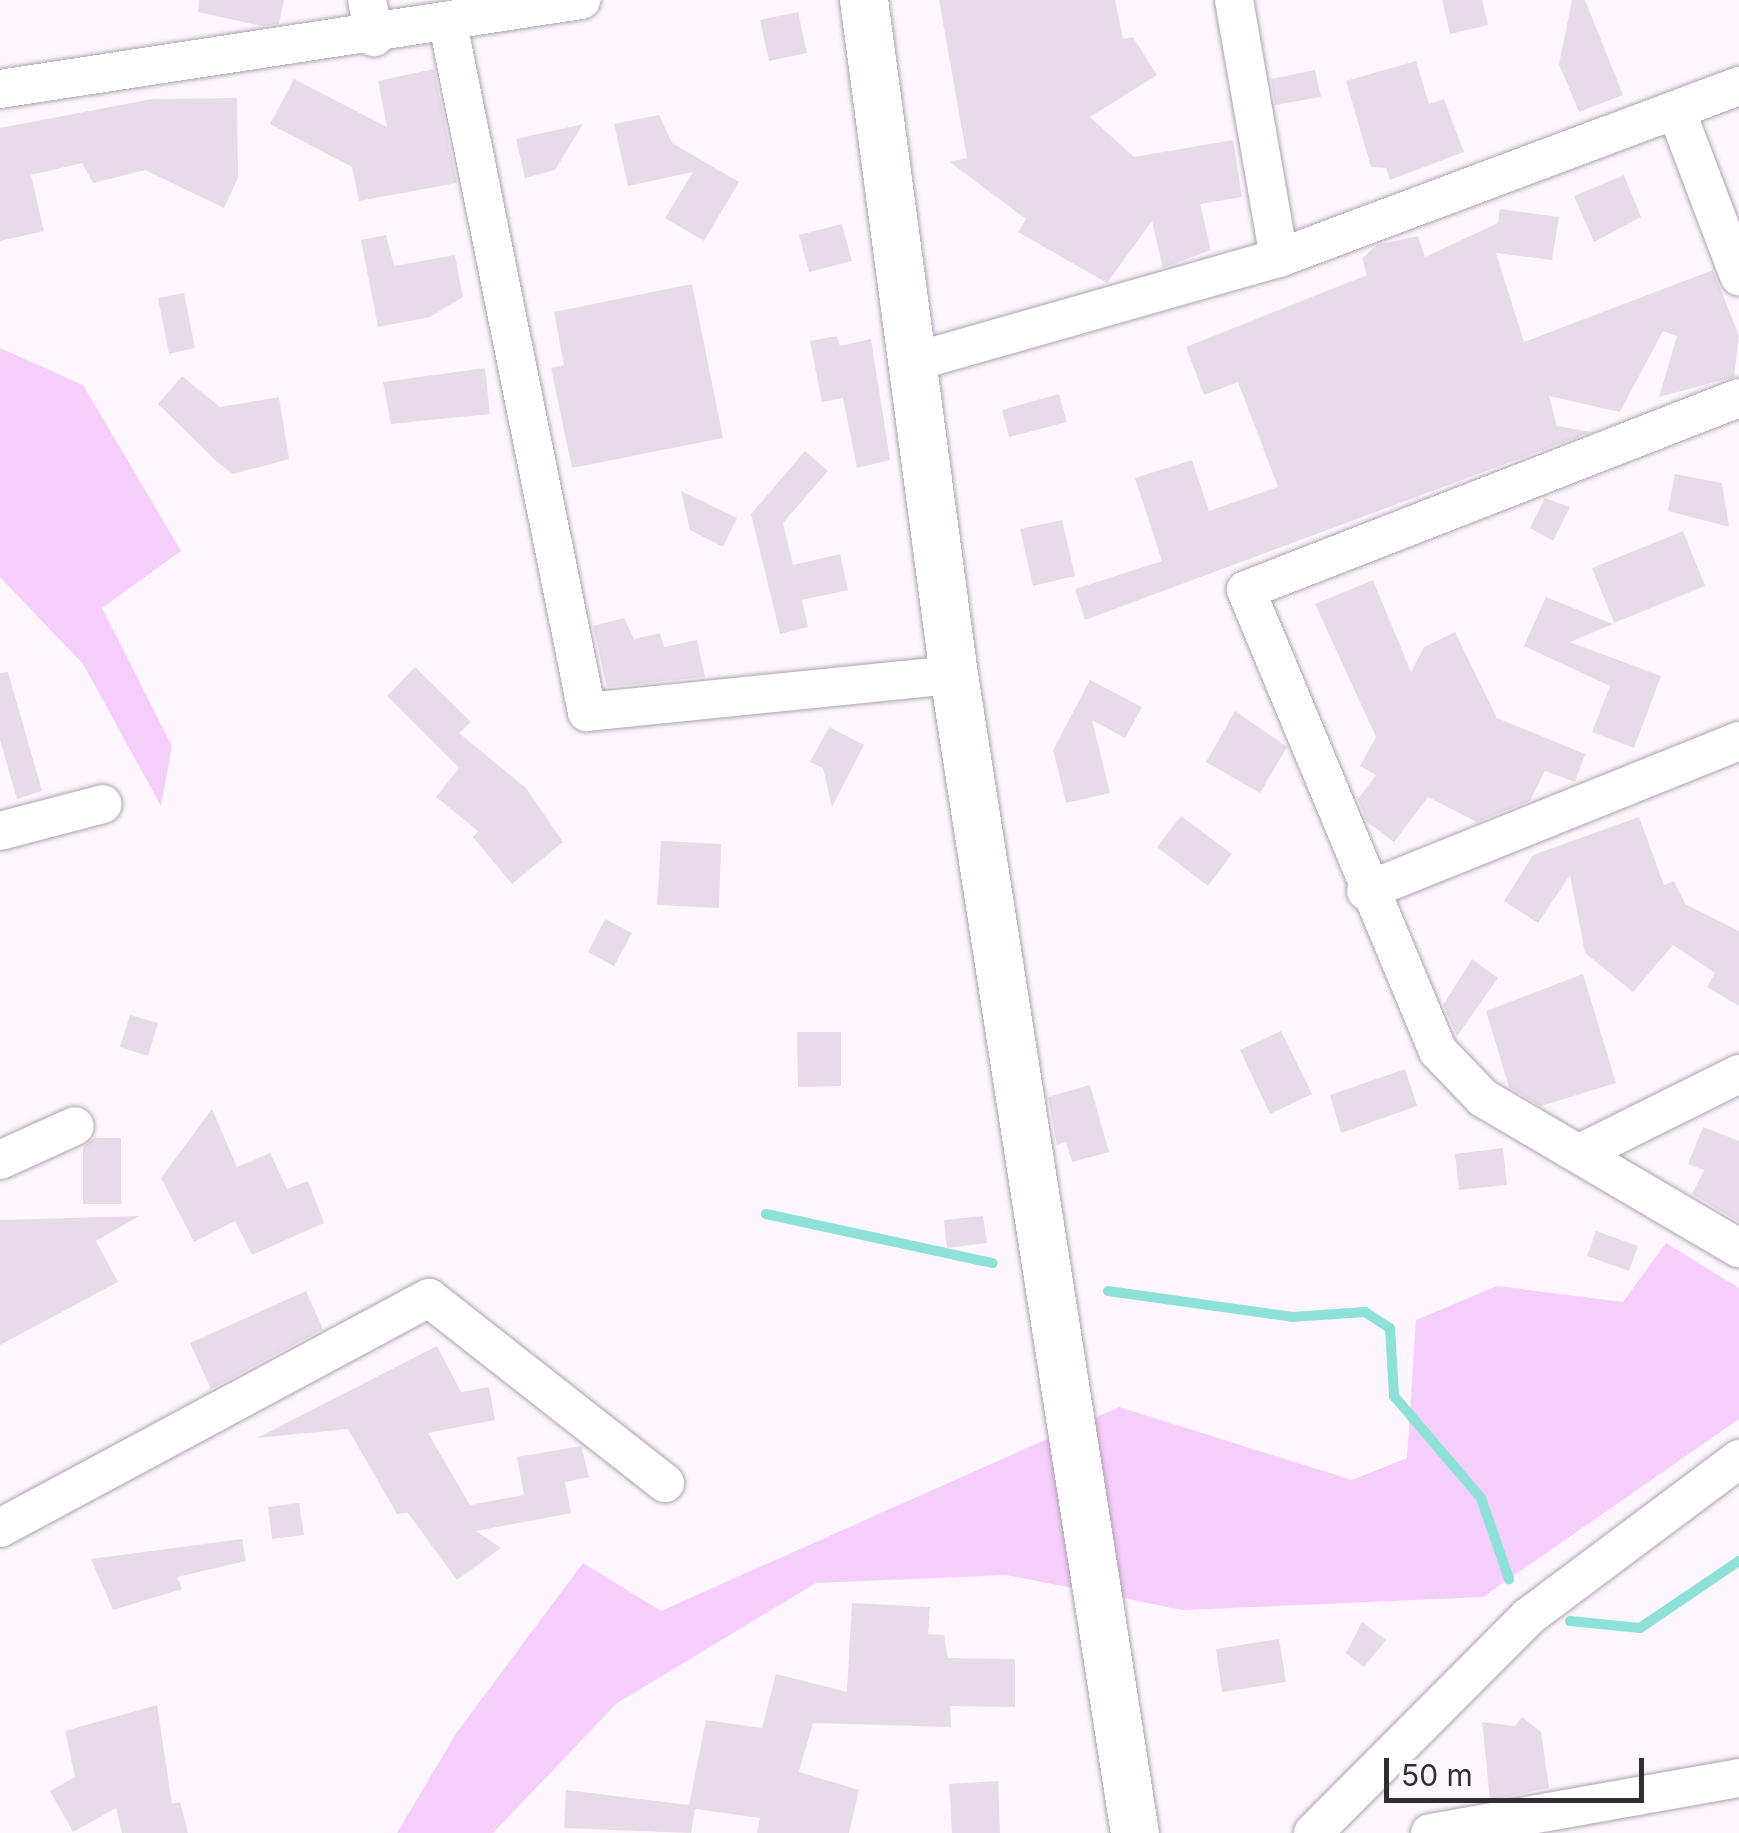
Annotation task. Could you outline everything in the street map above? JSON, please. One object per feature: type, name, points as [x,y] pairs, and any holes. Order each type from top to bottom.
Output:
[{"type":"street","points":[[367,0],[374,37]]},
{"type":"street","points":[[0,89],[374,37],[581,0]]},
{"type":"street","points":[[864,0],[954,676],[1134,1833]]},
{"type":"street","points":[[1234,0],[1279,258]]},
{"type":"street","points":[[448,24],[587,712],[954,676]]},
{"type":"street","points":[[913,362],[1279,258],[1739,86]]},
{"type":"street","points":[[1676,110],[1739,276]]},
{"type":"street","points":[[1739,398],[1246,590],[1366,891],[1438,1051],[1484,1098],[1739,1248]]},
{"type":"street","points":[[1366,891],[1739,742]]},
{"type":"street","points":[[0,831],[103,804]]},
{"type":"street","points":[[1580,1152],[1739,1074]]},
{"type":"street","points":[[0,1160],[75,1126]]},
{"type":"street","points":[[0,1528],[430,1298],[665,1483]]},
{"type":"street","points":[[1312,1833],[1528,1617],[1739,1459]]},
{"type":"street","points":[[1430,1833],[1739,1778]]},
{"type":"shaded area","points":[[0,348],[83,385],[181,551],[102,608],[172,746],[161,806],[83,664],[0,577]]},
{"type":"shaded area","points":[[1666,1243],[1739,1288],[1739,1419],[1483,1597],[1183,1610],[1007,1575],[816,1583],[617,1703],[493,1833],[397,1833],[457,1732],[583,1563],[661,1611],[1119,1407],[1352,1480],[1407,1458],[1416,1320],[1497,1286],[1623,1302]]},
{"type":"building","points":[[199,0],[284,0],[279,24],[262,26],[198,12]]},
{"type":"building","points":[[939,0],[1115,0],[1123,39],[1133,37],[1157,75],[1090,117],[1134,157],[1233,140],[1242,197],[1200,204],[1211,250],[1163,268],[1152,221],[1107,283],[1018,232],[1026,219],[950,162],[967,158]]},
{"type":"building","points":[[1442,0],[1482,0],[1488,25],[1450,34]]},
{"type":"building","points":[[1572,0],[1585,0],[1623,95],[1579,112],[1559,64]]},
{"type":"building","points":[[798,12],[807,53],[769,61],[760,20]]},
{"type":"building","points":[[1416,61],[1429,104],[1444,99],[1464,152],[1390,180],[1386,168],[1371,167],[1346,81]]},
{"type":"building","points":[[434,69],[457,183],[359,201],[352,167],[270,124],[294,79],[387,127],[378,81]]},
{"type":"building","points":[[1315,70],[1321,97],[1275,105],[1271,79]]},
{"type":"building","points":[[237,98],[238,178],[224,208],[145,170],[93,183],[82,163],[31,175],[44,231],[0,241],[0,128],[152,99]]},
{"type":"building","points":[[659,115],[672,143],[739,182],[704,241],[665,218],[693,172],[628,186],[614,124]]},
{"type":"building","points":[[583,124],[555,170],[525,178],[516,139]]},
{"type":"building","points":[[1624,175],[1641,217],[1594,242],[1574,196]]},
{"type":"building","points":[[1500,209],[1559,217],[1552,260],[1496,253],[1524,342],[1713,270],[1739,336],[1734,377],[1659,397],[1677,336],[1663,331],[1620,412],[1549,396],[1557,426],[1591,432],[1085,620],[1075,589],[1162,561],[1135,478],[1192,460],[1209,511],[1278,487],[1238,382],[1204,395],[1186,347],[1367,275],[1362,258],[1377,245],[1418,236],[1425,257],[1498,223]]},
{"type":"building","points":[[842,224],[852,261],[809,272],[799,235]]},
{"type":"building","points":[[386,235],[394,266],[455,255],[463,297],[430,317],[378,327],[361,240]]},
{"type":"building","points":[[692,284],[723,438],[572,468],[551,368],[564,365],[554,312]]},
{"type":"building","points":[[184,293],[195,348],[169,354],[158,298]]},
{"type":"building","points":[[837,336],[840,346],[871,339],[890,460],[857,468],[843,398],[822,402],[810,341]]},
{"type":"building","points":[[485,368],[490,414],[391,424],[383,382]]},
{"type":"building","points":[[182,376],[220,407],[279,397],[289,459],[233,474],[217,462],[158,404]]},
{"type":"building","points":[[1059,394],[1067,422],[1009,437],[1002,410]]},
{"type":"building","points":[[805,451],[828,471],[783,523],[793,565],[840,554],[848,590],[802,600],[808,627],[780,634],[751,514]]},
{"type":"building","points":[[1675,474],[1722,483],[1729,527],[1668,511]]},
{"type":"building","points":[[681,491],[737,518],[723,547],[690,530]]},
{"type":"building","points":[[1545,498],[1570,507],[1553,541],[1530,528]]},
{"type":"building","points":[[1062,520],[1075,576],[1033,586],[1020,529]]},
{"type":"building","points":[[1683,531],[1705,586],[1614,623],[1592,568]]},
{"type":"building","points":[[1373,580],[1411,672],[1424,647],[1455,632],[1497,718],[1585,754],[1575,782],[1545,771],[1530,801],[1477,822],[1428,797],[1394,842],[1367,822],[1358,799],[1376,775],[1360,766],[1376,737],[1315,604]]},
{"type":"building","points":[[1546,597],[1613,624],[1570,642],[1661,676],[1634,748],[1592,732],[1610,686],[1524,646]]},
{"type":"building","points":[[624,618],[634,639],[660,633],[664,647],[697,640],[705,677],[607,687],[593,626]]},
{"type":"building","points":[[415,667],[471,722],[459,733],[526,788],[563,842],[512,884],[473,837],[478,831],[436,797],[459,768],[387,696]]},
{"type":"building","points":[[8,672],[42,791],[17,799],[0,740],[0,673]]},
{"type":"building","points":[[1090,680],[1142,707],[1125,738],[1092,720],[1110,793],[1066,803],[1053,750]]},
{"type":"building","points":[[1235,711],[1287,747],[1260,793],[1206,762]]},
{"type":"building","points":[[829,727],[864,745],[832,807],[823,768],[810,762]]},
{"type":"building","points":[[1181,816],[1232,854],[1208,886],[1157,847]]},
{"type":"building","points":[[1639,817],[1664,885],[1674,881],[1685,904],[1739,931],[1739,1006],[1707,987],[1715,973],[1673,945],[1633,992],[1585,953],[1570,875],[1538,923],[1504,901],[1533,855]]},
{"type":"building","points":[[661,841],[721,844],[719,908],[657,905]]},
{"type":"building","points":[[605,919],[632,933],[614,966],[588,952]]},
{"type":"building","points":[[1472,959],[1498,978],[1457,1036],[1443,1005]]},
{"type":"building","points":[[1583,974],[1616,1083],[1541,1106],[1509,1087],[1486,1011]]},
{"type":"building","points":[[130,1015],[158,1023],[148,1056],[120,1047]]},
{"type":"building","points":[[1281,1031],[1312,1094],[1270,1114],[1240,1050]]},
{"type":"building","points":[[797,1032],[841,1032],[841,1086],[798,1087]]},
{"type":"building","points":[[1405,1069],[1417,1106],[1341,1133],[1330,1095]]},
{"type":"building","points":[[1090,1085],[1109,1152],[1072,1162],[1066,1142],[1057,1145],[1048,1097]]},
{"type":"building","points":[[212,1109],[237,1167],[270,1153],[287,1189],[308,1181],[324,1223],[252,1255],[235,1221],[194,1242],[161,1178]]},
{"type":"building","points":[[1703,1127],[1739,1141],[1739,1222],[1692,1194],[1704,1170],[1688,1164]]},
{"type":"building","points":[[94,1138],[121,1138],[121,1204],[83,1204],[83,1147]]},
{"type":"building","points":[[1503,1148],[1507,1185],[1459,1190],[1455,1154]]},
{"type":"building","points":[[139,1216],[96,1241],[118,1282],[0,1345],[0,1220]]},
{"type":"building","points":[[983,1216],[987,1243],[947,1248],[944,1220]]},
{"type":"building","points":[[1596,1231],[1638,1246],[1629,1271],[1587,1256]]},
{"type":"building","points":[[306,1291],[323,1329],[211,1389],[190,1343]]},
{"type":"building","points":[[437,1346],[461,1392],[489,1387],[495,1420],[428,1433],[470,1505],[524,1495],[517,1457],[581,1446],[589,1477],[565,1482],[571,1513],[476,1531],[501,1548],[457,1580],[408,1513],[397,1514],[348,1429],[257,1438]]},
{"type":"building","points":[[299,1503],[304,1535],[272,1539],[268,1507]]},
{"type":"building","points":[[242,1539],[246,1561],[177,1577],[182,1589],[113,1610],[91,1559]]},
{"type":"building","points":[[852,1603],[930,1607],[928,1634],[944,1635],[948,1658],[1015,1659],[1015,1707],[950,1706],[951,1727],[813,1723],[799,1772],[859,1790],[849,1833],[757,1833],[760,1818],[695,1809],[691,1833],[564,1828],[566,1790],[689,1805],[706,1720],[762,1728],[776,1674],[847,1692]]},
{"type":"building","points":[[1362,1622],[1386,1640],[1364,1667],[1346,1653]]},
{"type":"building","points":[[1279,1639],[1286,1682],[1222,1692],[1216,1649]]},
{"type":"building","points":[[157,1705],[172,1804],[180,1802],[188,1833],[122,1833],[116,1808],[73,1832],[50,1791],[75,1777],[65,1731]]},
{"type":"building","points":[[1522,1717],[1541,1732],[1549,1788],[1490,1800],[1482,1722],[1515,1726]]},
{"type":"building","points":[[998,1781],[1000,1833],[952,1833],[949,1784]]},
{"type":"waterway","points":[[766,1214],[993,1263]]},
{"type":"waterway","points":[[1108,1291],[1292,1317],[1365,1312],[1390,1328],[1394,1396],[1481,1498],[1509,1579]]},
{"type":"waterway","points":[[1570,1621],[1640,1628],[1739,1561]]}]
